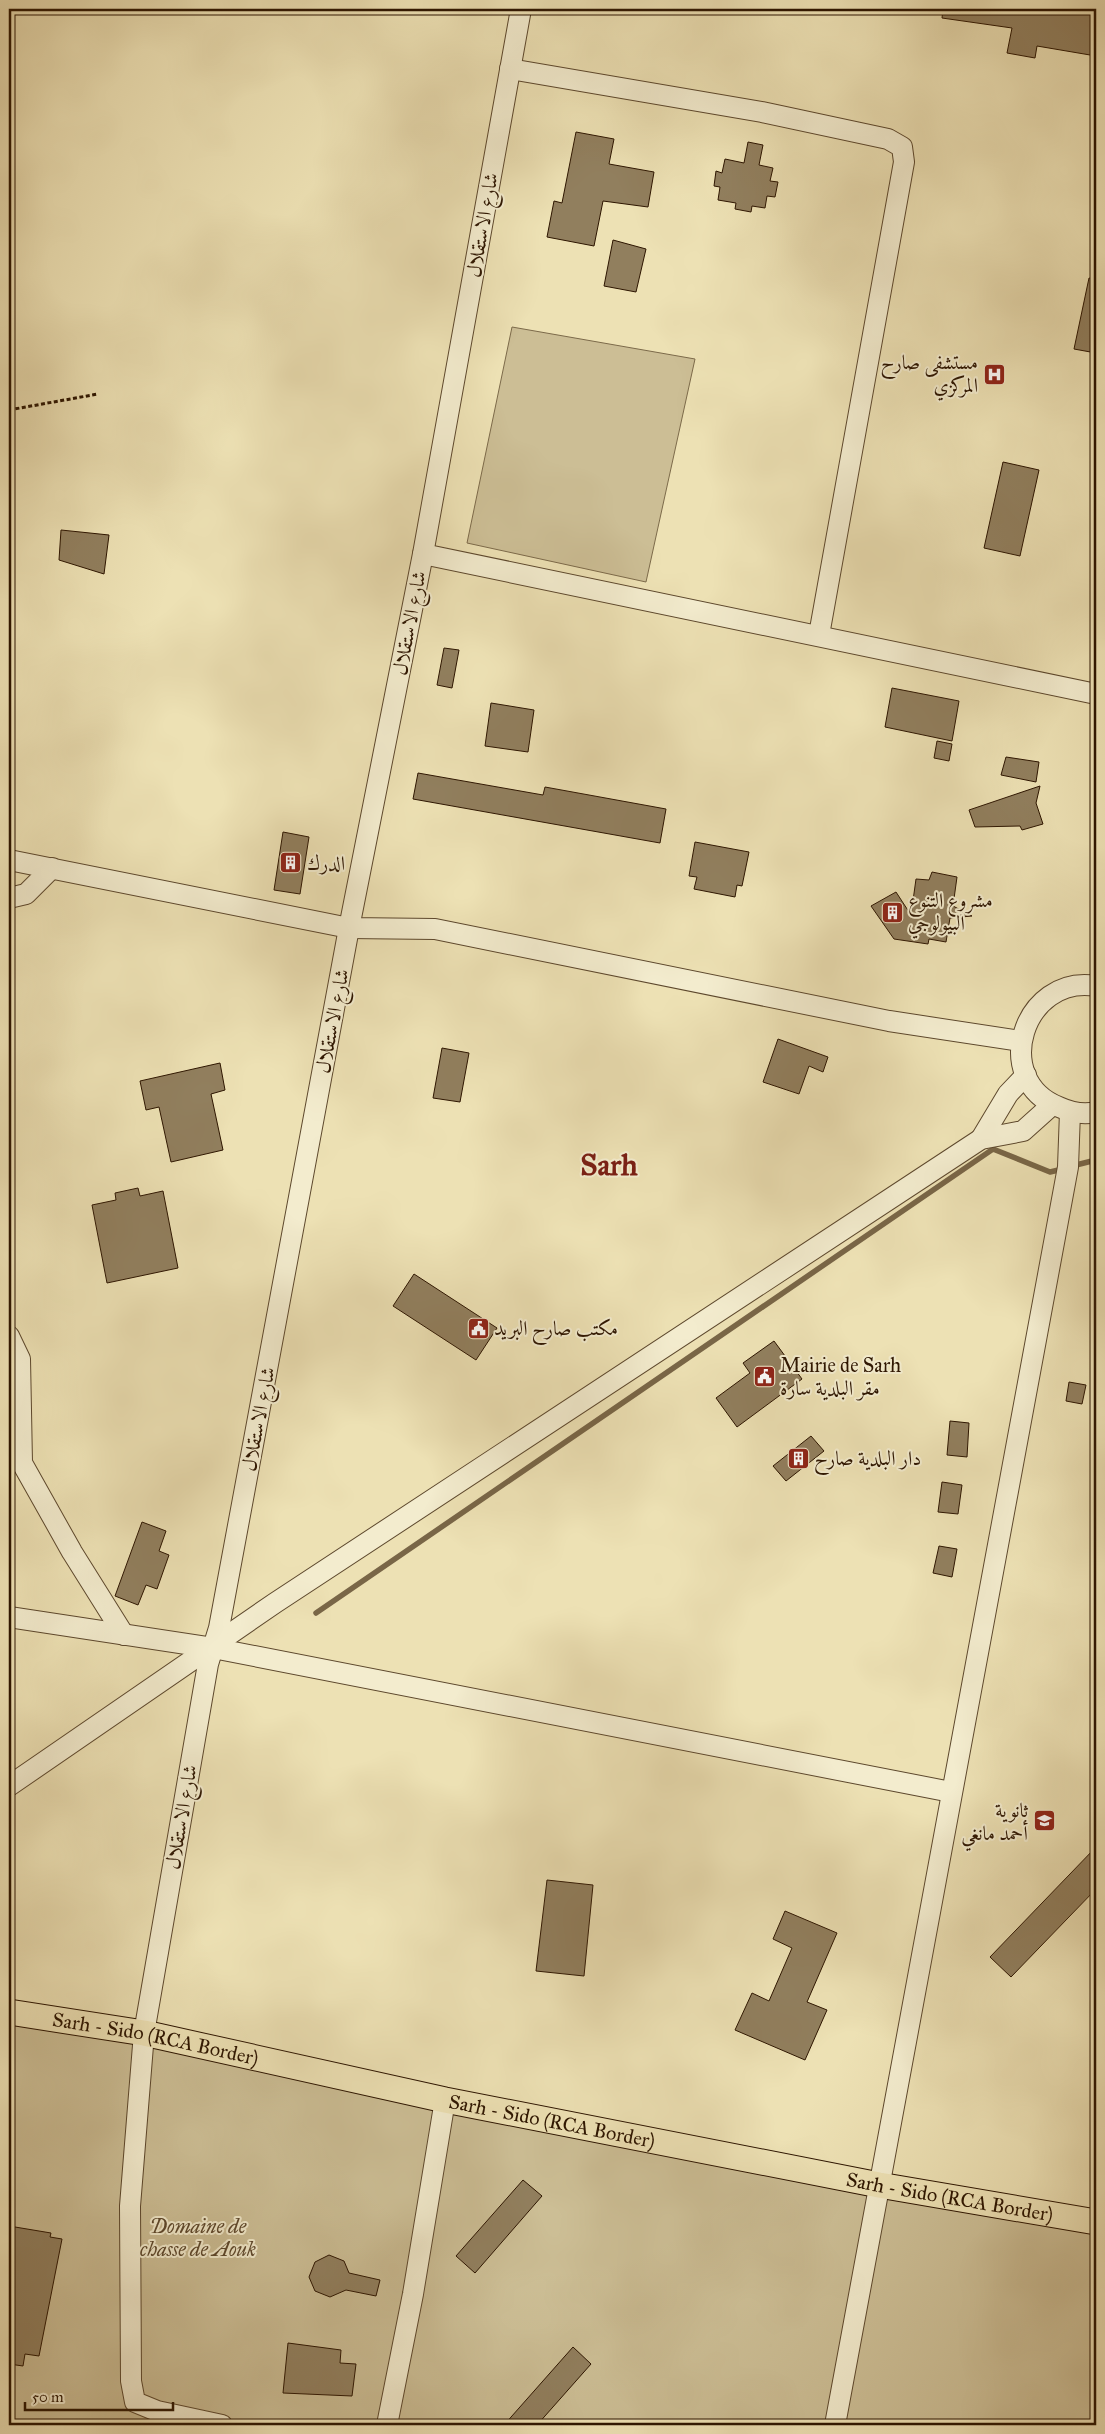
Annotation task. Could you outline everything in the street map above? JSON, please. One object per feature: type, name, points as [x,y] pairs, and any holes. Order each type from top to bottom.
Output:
[{"type":"main road","name":"Sarh - Sido (RCA Border)","points":[[9,2012],[144,2033],[445,2100],[879,2185],[1096,2222]]},
{"type":"street","name":"شارع الاستقلال","points":[[222,2425],[157,2411],[136,2402],[130,2381],[130,2206],[144,2033],[208,1664],[221,1618],[349,928],[423,554],[521,9]]},
{"type":"street","points":[[510,70],[762,112],[888,139],[902,147],[904,162],[819,635]]},
{"type":"street","points":[[423,554],[1096,694]]},
{"type":"street","points":[[9,860],[349,928],[435,929],[889,1021],[1021,1041]]},
{"type":"street","points":[[9,898],[26,894],[52,868]]},
{"type":"street","points":[[1095,982],[1074,986],[1055,993],[1038,1005],[1027,1022],[1021,1041],[1021,1055],[1026,1075],[1037,1092],[1061,1108],[1096,1112]]},
{"type":"street","points":[[981,1139],[1008,1094],[1026,1075]]},
{"type":"street","points":[[9,1786],[284,1598],[981,1139],[1023,1131],[1061,1108]]},
{"type":"street","points":[[835,2425],[1068,1167],[1061,1108]]},
{"type":"street","points":[[9,1336],[20,1359],[22,1463],[72,1552],[124,1635]]},
{"type":"street","points":[[9,1617],[213,1648],[952,1792]]},
{"type":"street","points":[[387,2425],[413,2294],[445,2100]]},
{"type":"path","points":[[9,410],[98,394]]},
{"type":"green space","points":[[512,327],[695,359],[646,582],[467,543]]},
{"type":"green space","name":"Domaine de chasse de Aouk","points":[[9,2012],[1096,2222],[1096,2425],[9,2425]]},
{"type":"building","points":[[943,9],[1096,9],[1096,56],[1037,46],[1035,58],[1007,53],[1012,28],[942,18]]},
{"type":"building","points":[[576,132],[614,139],[609,164],[654,172],[648,207],[603,201],[594,246],[547,237],[554,201],[562,203]]},
{"type":"building","points":[[748,142],[763,145],[759,165],[773,168],[770,181],[778,182],[775,197],[767,196],[765,208],[752,206],[751,212],[735,209],[736,203],[718,200],[720,187],[714,186],[716,171],[722,173],[725,159],[744,163]]},
{"type":"building","points":[[613,240],[646,249],[636,292],[604,286]]},
{"type":"building","points":[[1089,278],[1096,279],[1096,353],[1074,349]]},
{"type":"building","points":[[1003,462],[1039,470],[1020,556],[984,548]]},
{"type":"building","points":[[61,530],[109,535],[104,574],[59,560]]},
{"type":"building","points":[[444,648],[459,650],[452,688],[437,685]]},
{"type":"building","points":[[892,688],[959,701],[952,741],[885,727]]},
{"type":"building","points":[[491,703],[534,710],[528,752],[485,746]]},
{"type":"building","points":[[937,741],[952,744],[949,761],[934,758]]},
{"type":"building","points":[[1006,757],[1039,762],[1036,782],[1001,775]]},
{"type":"building","points":[[418,773],[543,795],[545,787],[666,809],[660,843],[413,799]]},
{"type":"building","points":[[1040,786],[1036,803],[1043,824],[1022,830],[1020,826],[975,827],[969,810]]},
{"type":"building","name":"الدرك","points":[[283,832],[309,837],[300,894],[274,890]]},
{"type":"building","points":[[695,842],[749,852],[742,886],[737,885],[735,897],[694,889],[697,877],[689,876]]},
{"type":"building","name":"مشروع التنوع البيولوجي","points":[[932,872],[957,877],[953,906],[972,916],[950,918],[946,942],[929,939],[928,944],[894,939],[871,906],[896,892],[911,915],[916,879],[929,880]]},
{"type":"building","points":[[778,1039],[828,1057],[823,1072],[809,1066],[799,1094],[763,1082]]},
{"type":"building","points":[[442,1048],[469,1053],[460,1102],[433,1098]]},
{"type":"building","points":[[220,1063],[225,1090],[211,1094],[223,1150],[171,1162],[159,1107],[146,1110],[140,1081]]},
{"type":"building","points":[[138,1188],[140,1196],[163,1191],[178,1268],[107,1283],[92,1205],[116,1200],[115,1193]]},
{"type":"building","points":[[414,1274],[497,1328],[476,1360],[393,1306]]},
{"type":"building","points":[[774,1341],[802,1379],[737,1427],[716,1398],[750,1373],[743,1363]]},
{"type":"building","points":[[1069,1382],[1086,1385],[1082,1404],[1066,1401]]},
{"type":"building","points":[[950,1421],[969,1423],[967,1457],[947,1455]]},
{"type":"building","name":"دار البلدية صارح","points":[[811,1436],[824,1451],[786,1481],[773,1466]]},
{"type":"building","points":[[942,1482],[962,1485],[958,1514],[938,1512]]},
{"type":"building","points":[[142,1522],[166,1531],[159,1551],[169,1555],[157,1589],[146,1585],[138,1605],[115,1596]]},
{"type":"building","points":[[939,1546],[957,1549],[952,1577],[933,1573]]},
{"type":"building","points":[[1096,1847],[1096,1889],[1011,1977],[990,1957]]},
{"type":"building","points":[[547,1880],[593,1885],[584,1976],[536,1971]]},
{"type":"building","points":[[785,1911],[837,1933],[807,2002],[827,2010],[805,2060],[735,2030],[752,1993],[769,2001],[792,1948],[773,1939]]},
{"type":"building","points":[[523,2180],[542,2196],[475,2273],[456,2256]]},
{"type":"building","points":[[9,2226],[51,2233],[50,2237],[62,2239],[39,2356],[25,2354],[23,2366],[9,2364]]},
{"type":"building","points":[[329,2255],[344,2261],[349,2273],[380,2280],[376,2296],[346,2290],[330,2297],[315,2291],[309,2277],[315,2262]]},
{"type":"building","points":[[288,2343],[341,2350],[340,2363],[356,2364],[352,2396],[283,2393]]},
{"type":"building","points":[[573,2347],[591,2364],[537,2425],[504,2425]]},
{"type":"waterway","points":[[316,1613],[993,1149],[1050,1172],[1063,1169]]},
{"type":"waterway","points":[[1072,1166],[1096,1160]]},
{"type":"place","name":"مستشفى صارح المركزي","points":[[994,374]]},
{"type":"place","name":"الدرك","points":[[291,863]]},
{"type":"place","name":"مشروع التنوع البيولوجي","points":[[892,912]]},
{"type":"place","name":"مكتب صارح البريد","points":[[478,1328]]},
{"type":"place","name":"Mairie de Sarh مقر البلدية سارة","points":[[764,1377]]},
{"type":"place","name":"دار البلدية صارح","points":[[798,1458]]},
{"type":"place","name":"ثانوية أحمد مانغي","points":[[1044,1821]]},
{"type":"district","name":"Sarh","points":[[609,1165]]}]
